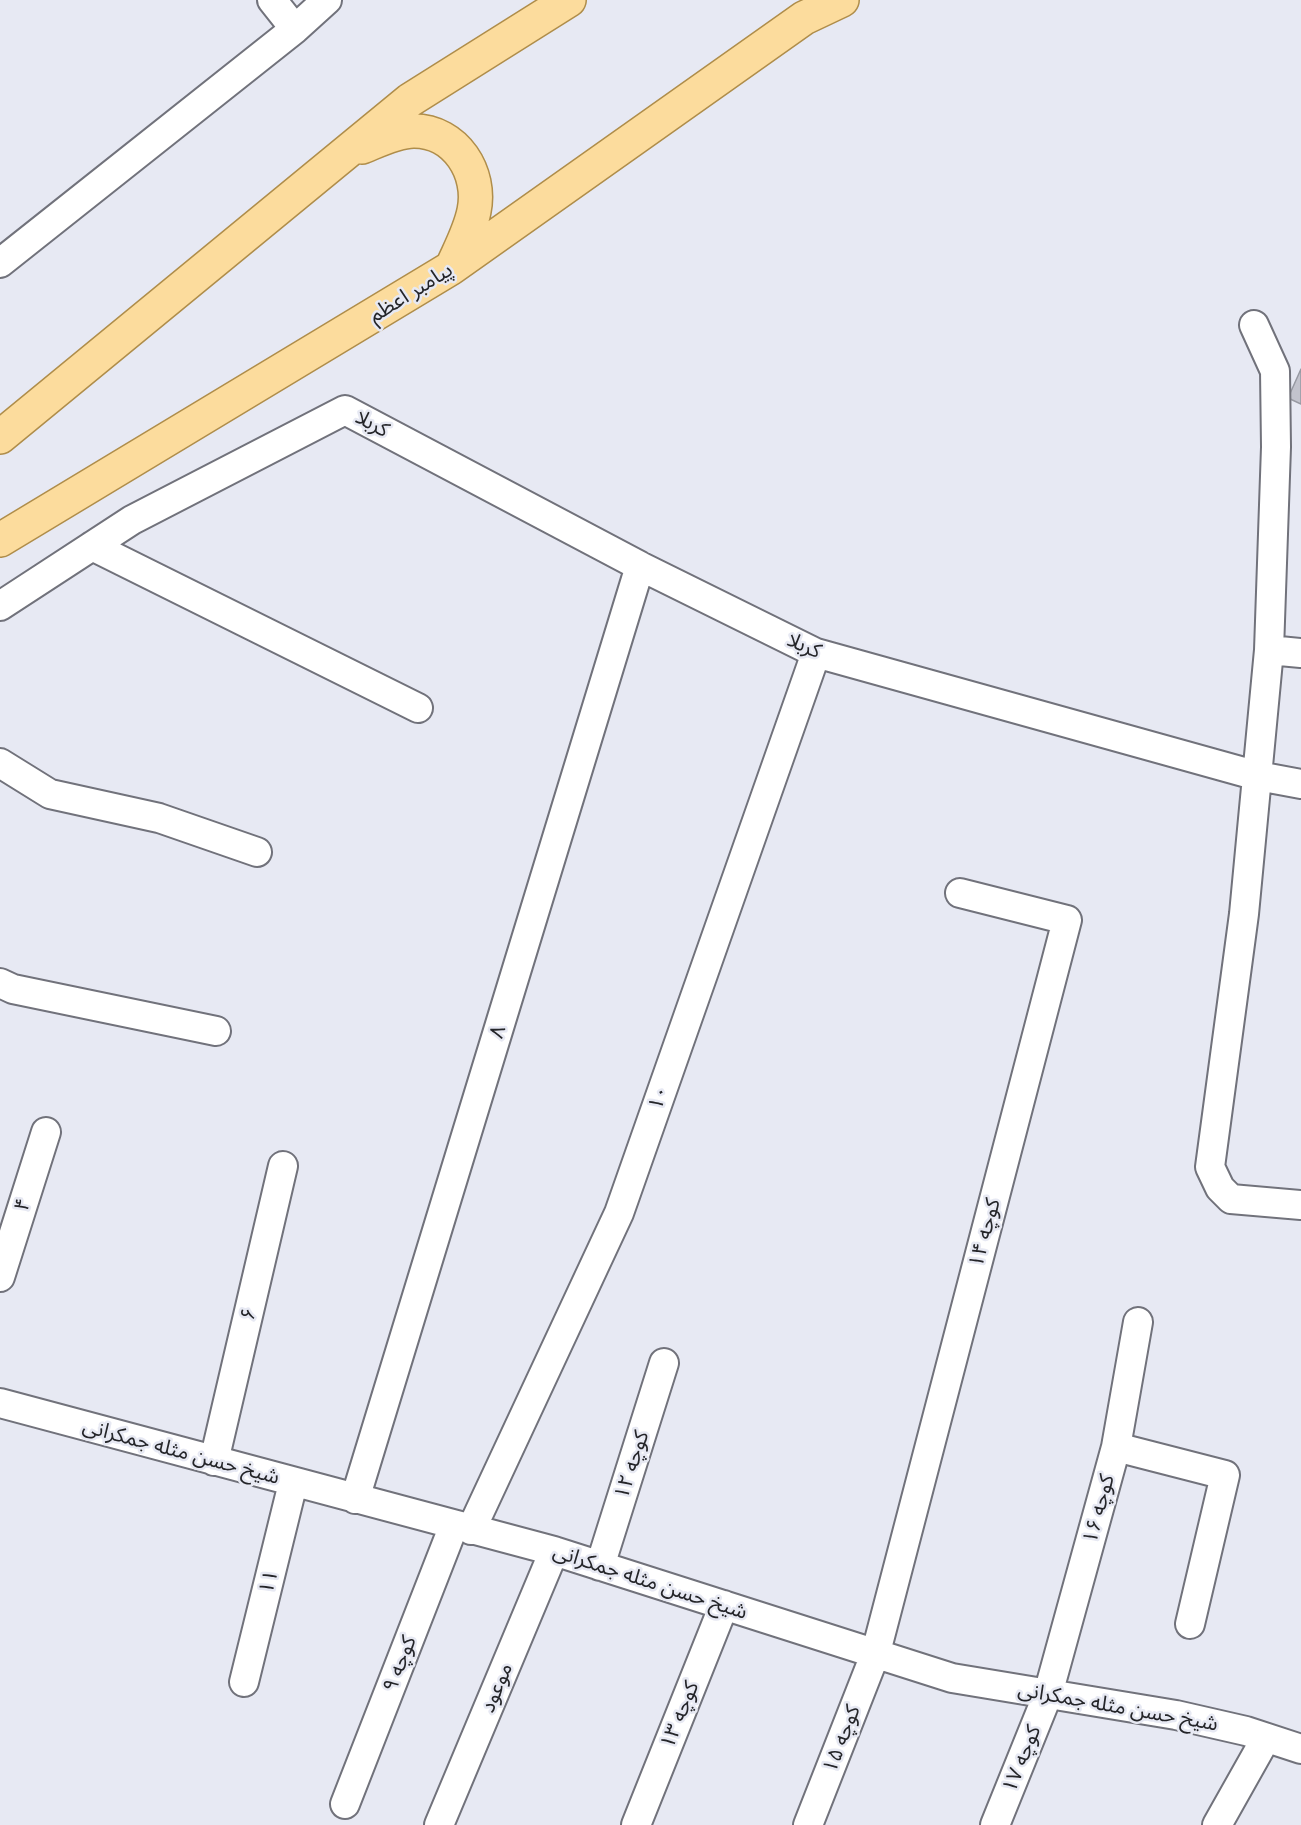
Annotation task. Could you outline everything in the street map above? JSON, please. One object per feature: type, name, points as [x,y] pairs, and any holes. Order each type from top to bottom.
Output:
[{"type":"main road","points":[[0,437],[410,100],[569,0]]},
{"type":"main road","name":"پیامبر اعظم","points":[[0,540],[451,268],[804,18],[842,0]]},
{"type":"main road","points":[[339,157],[380,139],[414,131],[438,136],[461,152],[473,172],[475,209],[467,236],[451,268]]},
{"type":"street","points":[[273,0],[295,29]]},
{"type":"street","points":[[0,263],[295,29],[327,0]]},
{"type":"street","points":[[1254,325],[1275,371],[1276,447],[1269,650],[1244,914],[1210,1167],[1220,1188],[1231,1199],[1301,1204]]},
{"type":"street","name":"کربلا","points":[[92,546],[132,520],[345,410],[640,566],[816,653],[1258,776],[1301,784]]},
{"type":"street","points":[[0,606],[92,546],[418,708]]},
{"type":"street","name":"۸","points":[[356,1499],[640,566]]},
{"type":"street","points":[[1269,650],[1301,653]]},
{"type":"street","name":"۱۰","points":[[463,1527],[619,1213],[816,653]]},
{"type":"street","points":[[0,763],[50,794],[159,818],[257,852]]},
{"type":"street","name":"کوچه ۱۴","points":[[876,1652],[1067,920],[960,893]]},
{"type":"street","points":[[0,983],[13,989],[216,1031]]},
{"type":"street","name":"۴","points":[[0,1277],[46,1132]]},
{"type":"street","name":"۶","points":[[214,1461],[283,1166]]},
{"type":"street","name":"کوچه ۱۶","points":[[1048,1694],[1116,1447],[1138,1322]]},
{"type":"street","name":"کوچه ۱۲","points":[[600,1566],[664,1363]]},
{"type":"street","name":"شیخ حسن مثله جمکرانی","points":[[0,1402],[554,1551],[952,1678],[1176,1714],[1301,1749]]},
{"type":"street","points":[[1116,1447],[1225,1475],[1190,1624]]},
{"type":"street","name":"۱۱","points":[[244,1682],[293,1482]]},
{"type":"street","name":"کوچه ۹","points":[[345,1804],[463,1527]]},
{"type":"street","name":"موعود","points":[[439,1825],[554,1551]]},
{"type":"street","name":"کوچه ۱۳","points":[[636,1825],[724,1605]]},
{"type":"street","name":"کوچه ۱۵","points":[[808,1825],[876,1652]]},
{"type":"street","name":"کوچه ۱۷","points":[[995,1825],[1048,1694]]},
{"type":"street","points":[[1217,1825],[1266,1738]]},
{"type":"building","points":[[1301,369],[1301,404],[1288,398]]}]
